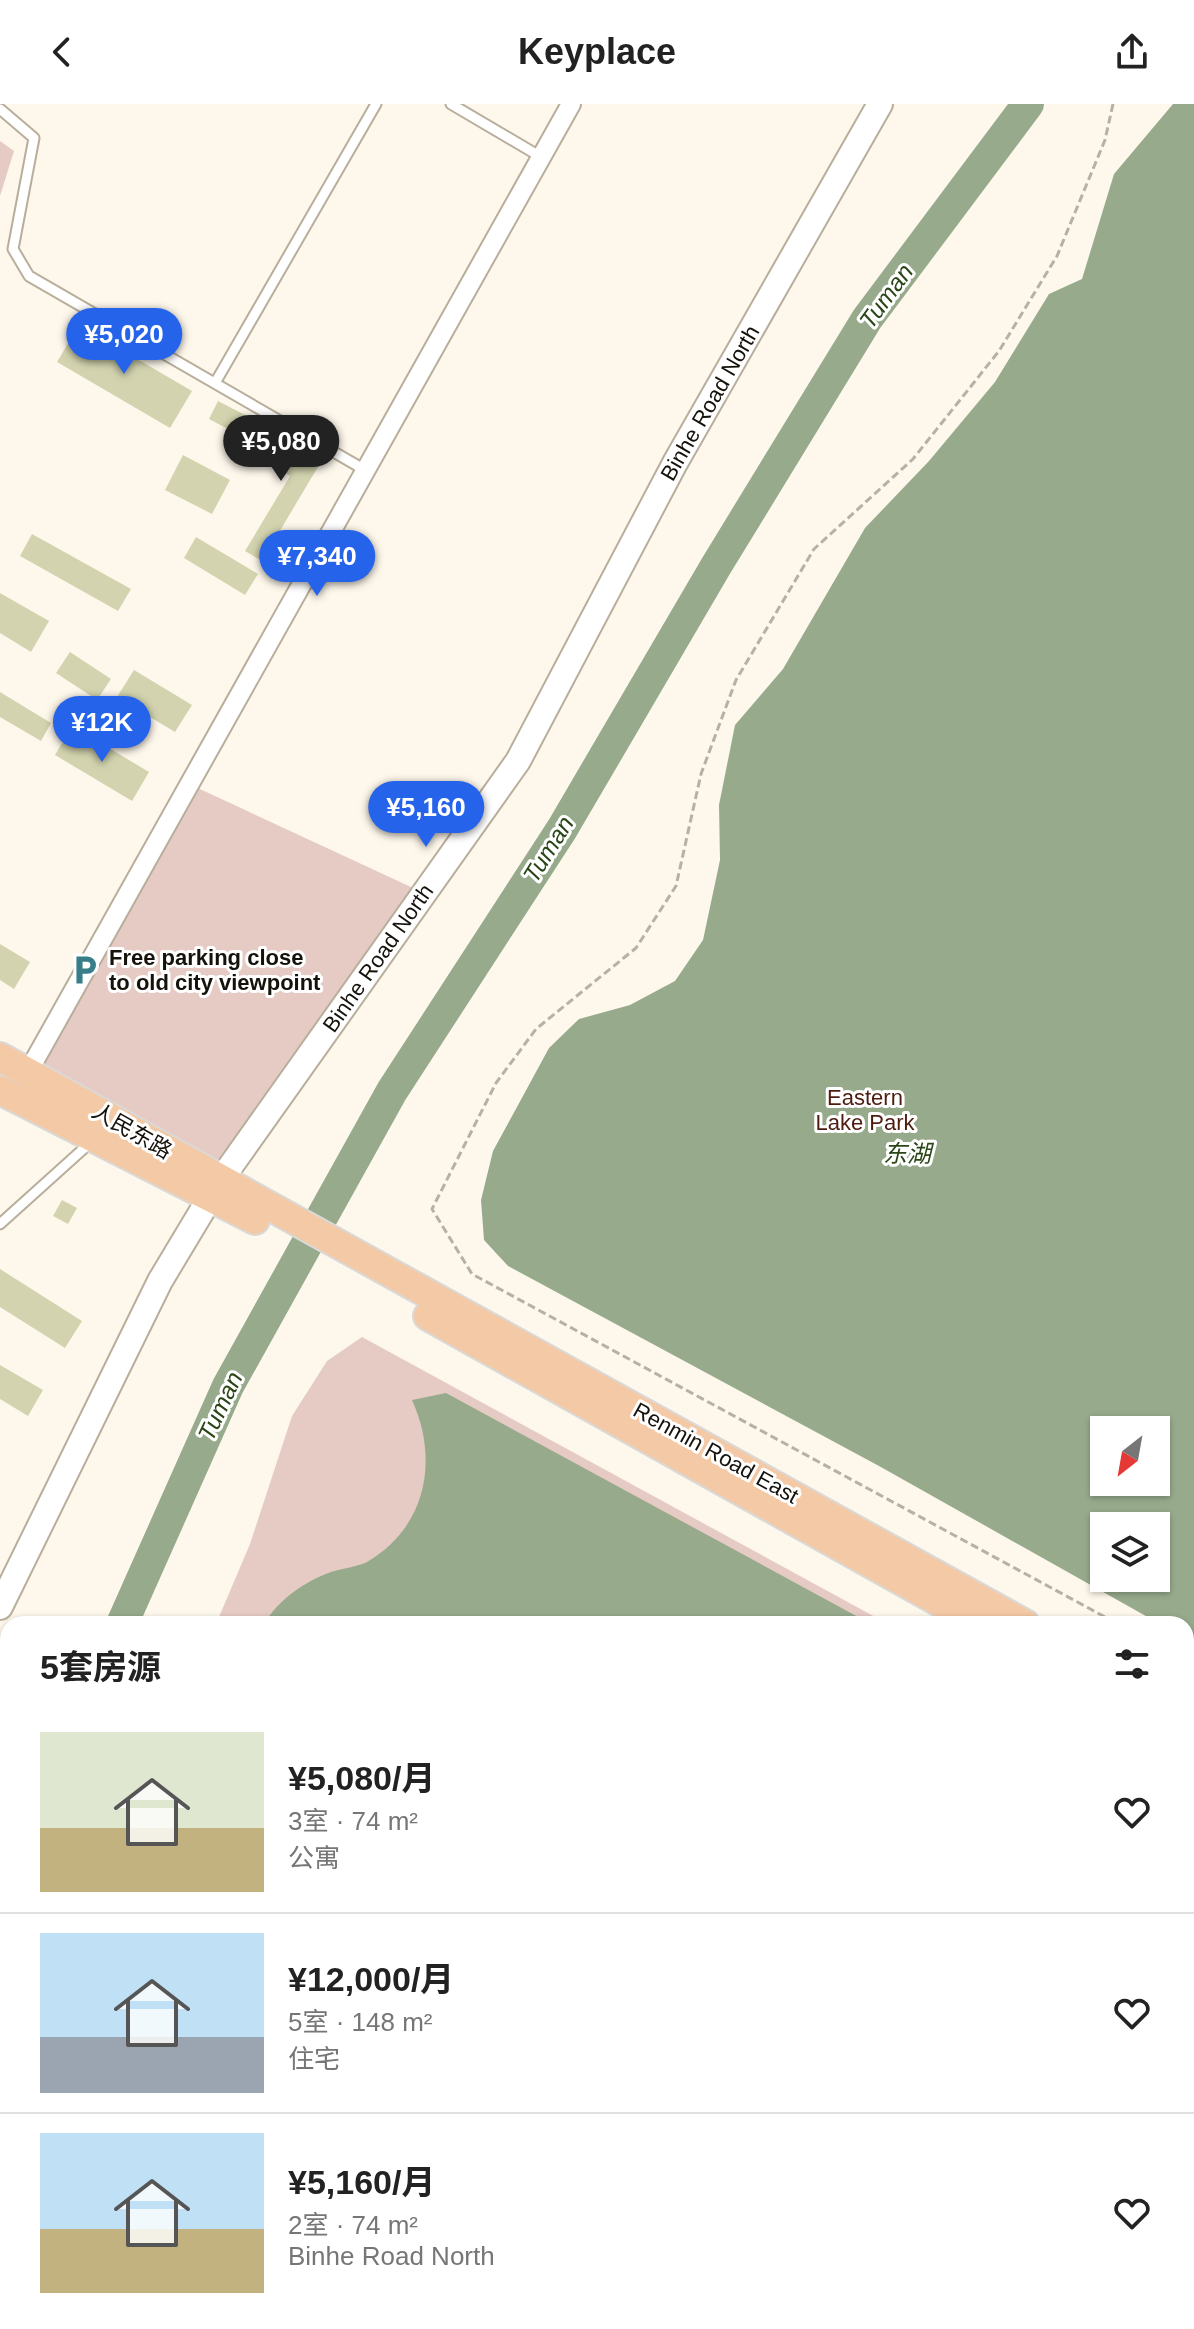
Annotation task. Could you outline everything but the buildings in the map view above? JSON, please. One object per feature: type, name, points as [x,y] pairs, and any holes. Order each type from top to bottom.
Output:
[{"type":"main road","name":"Binhe Road North","points":[[0,1607],[160,1281],[215,1189],[518,761],[675,463],[880,104]]},
{"type":"main road","name":"人民东路","points":[[0,1057],[215,1189],[404,1292]]},
{"type":"main road","name":"人民东路","points":[[0,1090],[94,1139],[215,1189]]},
{"type":"main road","name":"Renmin Road East","points":[[404,1292],[965,1616]]},
{"type":"main road","name":"Renmin Road East","points":[[404,1292],[1010,1616]]},
{"type":"street","points":[[28,1072],[571,104]]},
{"type":"lane","points":[[215,383],[376,104]]},
{"type":"lane","points":[[451,104],[541,157]]},
{"type":"lane","points":[[0,109],[34,138],[13,249],[29,276],[365,470]]},
{"type":"lane","points":[[0,1224],[94,1139]]},
{"type":"path","points":[[1103,1616],[472,1274],[432,1209],[496,1083],[536,1029],[636,948],[676,886],[701,774],[736,680],[814,549],[913,459],[999,351],[1057,256],[1105,140],[1113,104]]},
{"type":"shaded area","points":[[0,141],[14,151],[0,196]]},
{"type":"shaded area","points":[[189,784],[424,893],[220,1181],[28,1072]]},
{"type":"shaded area","points":[[362,1337],[873,1616],[219,1616],[250,1544],[292,1416],[327,1361]]},
{"type":"water","name":"东湖","points":[[1173,104],[1194,104],[1194,1616],[1146,1616],[1103,1592],[1170,1592],[1170,1512],[1090,1512],[1090,1585],[879,1466],[508,1266],[484,1240],[481,1200],[493,1151],[549,1048],[579,1019],[630,1005],[675,981],[703,940],[720,860],[719,805],[735,725],[783,669],[865,528],[929,461],[995,382],[1049,294],[1082,279],[1114,174]]},
{"type":"water","points":[[446,1393],[856,1616],[270,1616],[302,1586],[331,1572],[367,1562],[403,1530],[415,1511],[425,1468],[425,1445],[412,1400]]},
{"type":"waterway","name":"Tuman","points":[[126,1616],[228,1386],[392,1091],[562,829],[716,566],[867,319],[1028,104]]},
{"type":"place","name":"Free parking close to old city viewpoint","points":[[85,970]]},
{"type":"park label","name":"Eastern Lake Park","points":[[865,1110]]}]
